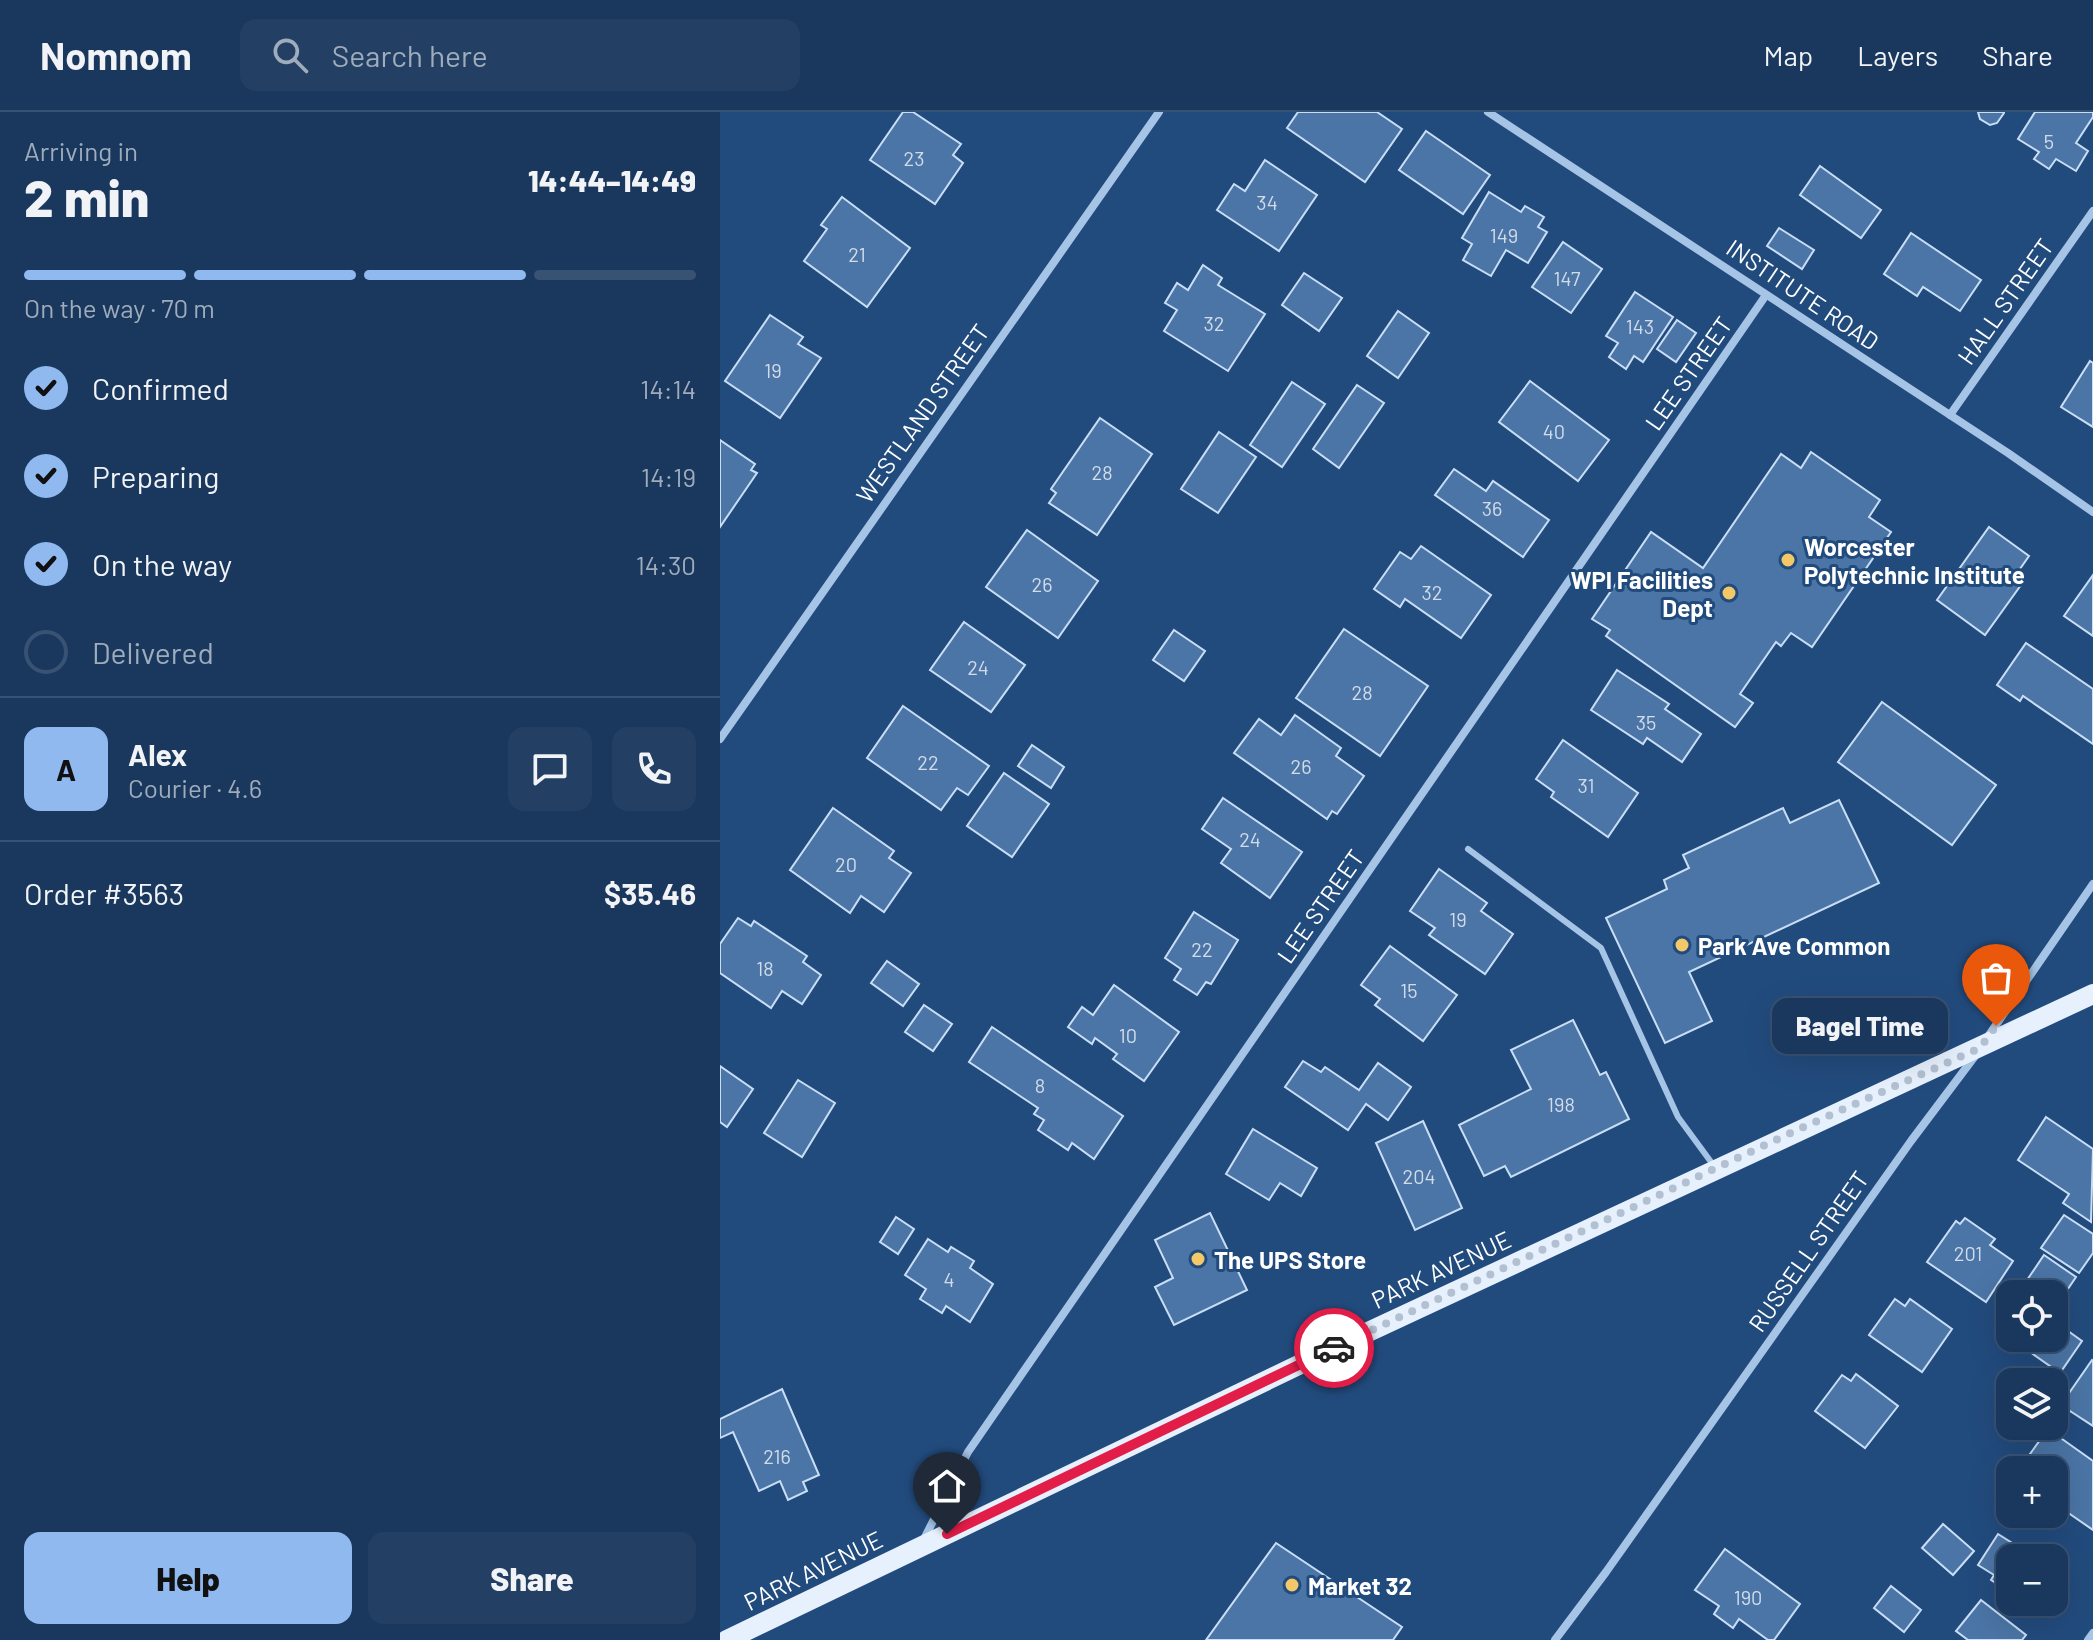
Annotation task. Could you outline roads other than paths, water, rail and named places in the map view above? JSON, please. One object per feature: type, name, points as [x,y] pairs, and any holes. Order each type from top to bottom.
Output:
[{"type":"main road","name":"PARK AVENUE","points":[[727,1640],[1336,1347],[2093,994]]},
{"type":"street","name":"WESTLAND STREET","points":[[720,739],[1159,112]]},
{"type":"street","name":"INSTITUTE ROAD","points":[[1488,112],[2093,512]]},
{"type":"street","name":"HALL STREET","points":[[1950,415],[2093,211]]},
{"type":"street","name":"LEE STREET","points":[[920,1547],[968,1452],[1766,295]]},
{"type":"street","name":"RUSSELL STREET","points":[[1555,1640],[1980,1048],[2093,884]]},
{"type":"street","points":[[2088,1640],[2093,1633]]},
{"type":"lane","points":[[1468,849],[1601,948],[1678,1117],[1716,1169]]},
{"type":"place","name":"Worcester Polytechnic Institute","points":[[1788,560]]},
{"type":"place","name":"WPI Facilities Dept","points":[[1729,593]]},
{"type":"place","name":"Park Ave Common","points":[[1682,945]]},
{"type":"place","name":"Bagel Time","points":[[1996,1026]]},
{"type":"place","name":"The UPS Store","points":[[1198,1259]]},
{"type":"place","name":"Market 32","points":[[1292,1585]]}]
